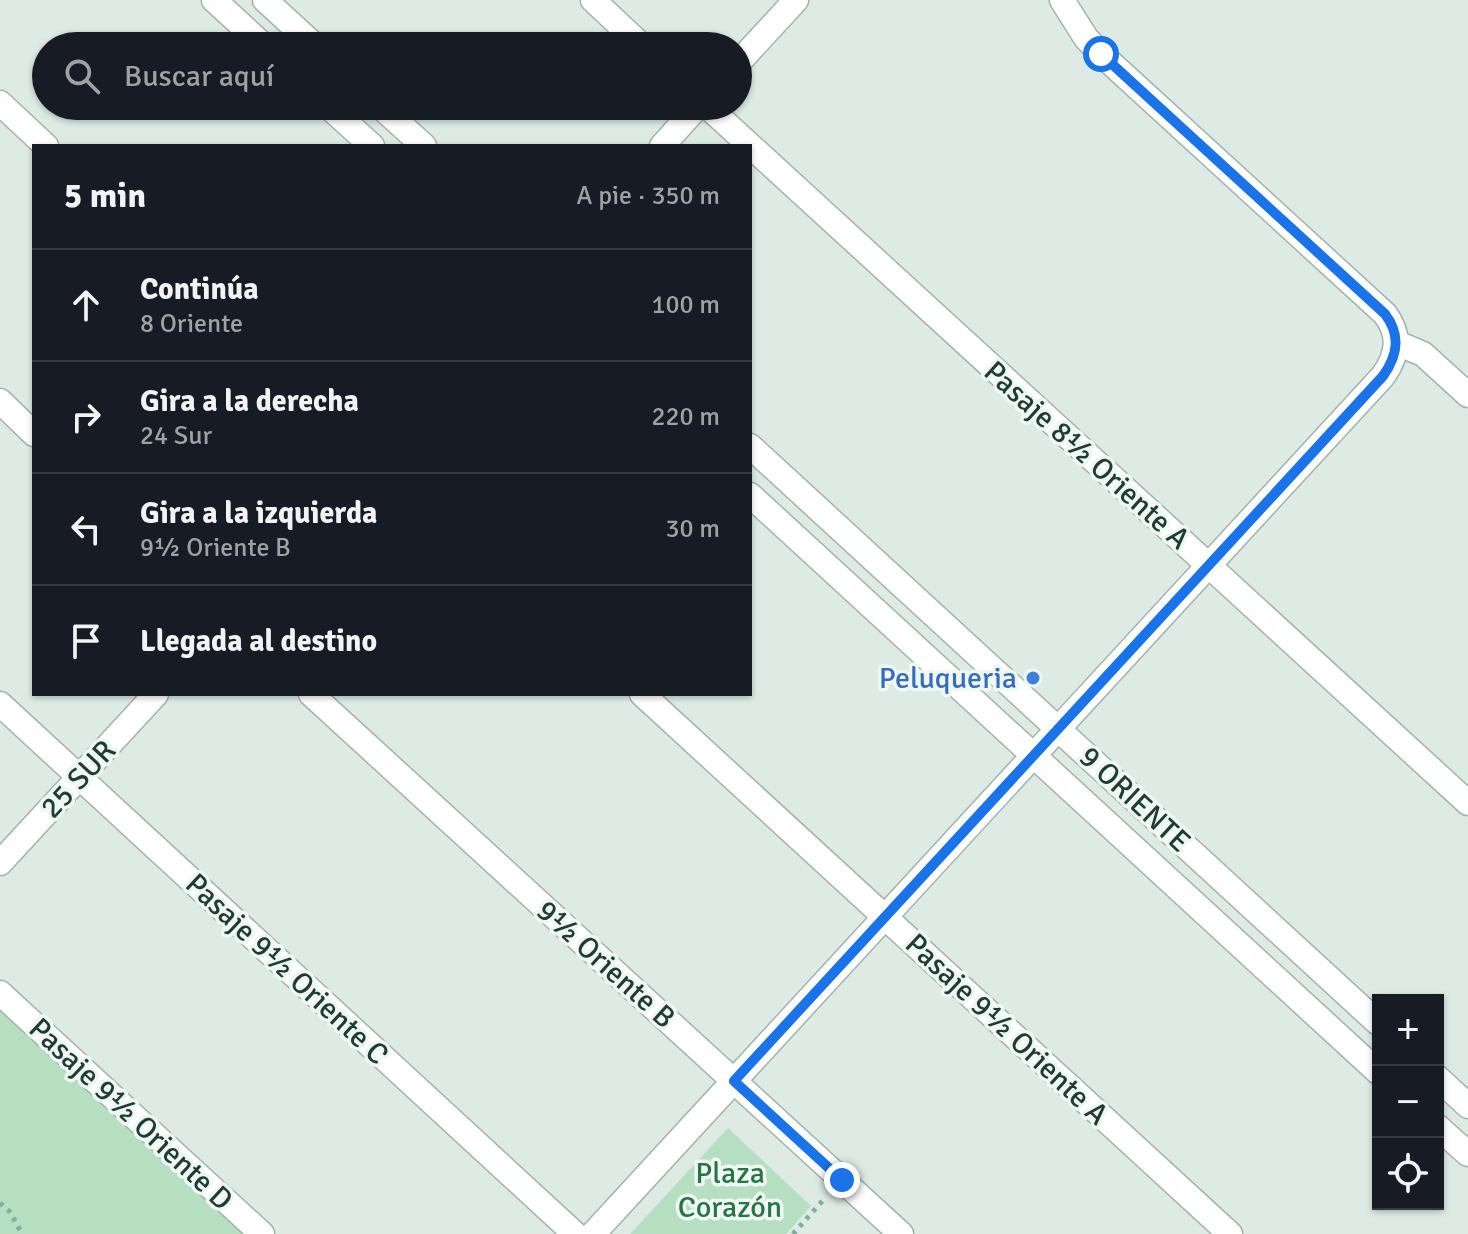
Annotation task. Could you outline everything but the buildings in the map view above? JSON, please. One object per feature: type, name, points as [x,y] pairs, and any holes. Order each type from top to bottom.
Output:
[{"type":"street","points":[[214,0],[249,32]]},
{"type":"street","points":[[265,0],[300,32]]},
{"type":"street","points":[[593,0],[627,32]]},
{"type":"street","points":[[752,48],[796,0]]},
{"type":"street","points":[[593,1234],[1383,376],[1392,360],[1397,343],[1394,328],[1385,314],[1101,54],[1086,38],[1062,0]]},
{"type":"street","points":[[0,103],[44,144]]},
{"type":"street","points":[[343,120],[370,144]]},
{"type":"street","points":[[395,120],[422,144]]},
{"type":"street","points":[[664,144],[685,120]]},
{"type":"street","name":"Pasaje 8½ Oriente A","points":[[722,120],[748,144]]},
{"type":"street","name":"Pasaje 8½ Oriente A","points":[[752,147],[1468,803]]},
{"type":"street","points":[[1397,343],[1423,354],[1468,395]]},
{"type":"street","points":[[0,401],[32,432]]},
{"type":"street","name":"9 ORIENTE","points":[[752,448],[1372,1017]]},
{"type":"street","name":"9 ORIENTE","points":[[752,497],[1372,1066]]},
{"type":"street","name":"25 SUR","points":[[0,863],[154,696]]},
{"type":"street","name":"9½ Oriente B","points":[[313,696],[901,1234]]},
{"type":"street","name":"Pasaje 9½ Oriente A","points":[[644,696],[1230,1234]]},
{"type":"street","name":"Pasaje 9½ Oriente C","points":[[0,704],[575,1234]]},
{"type":"street","name":"Pasaje 9½ Oriente D","points":[[0,993],[262,1234]]},
{"type":"street","points":[[1444,1084],[1468,1106]]},
{"type":"street","points":[[1444,1132],[1468,1154]]},
{"type":"path","points":[[793,1234],[842,1180]]},
{"type":"path","points":[[0,1203],[10,1212],[22,1234]]},
{"type":"green space","points":[[0,1008],[244,1234],[0,1234]]},
{"type":"green space","name":"Plaza Corazón","points":[[728,1128],[811,1206],[786,1234],[630,1234]]},
{"type":"place","name":"Peluqueria","points":[[1033,678]]},
{"type":"route","points":[[842,1180],[734,1081],[1383,376],[1397,343],[1394,328],[1385,314],[1101,54]]}]
